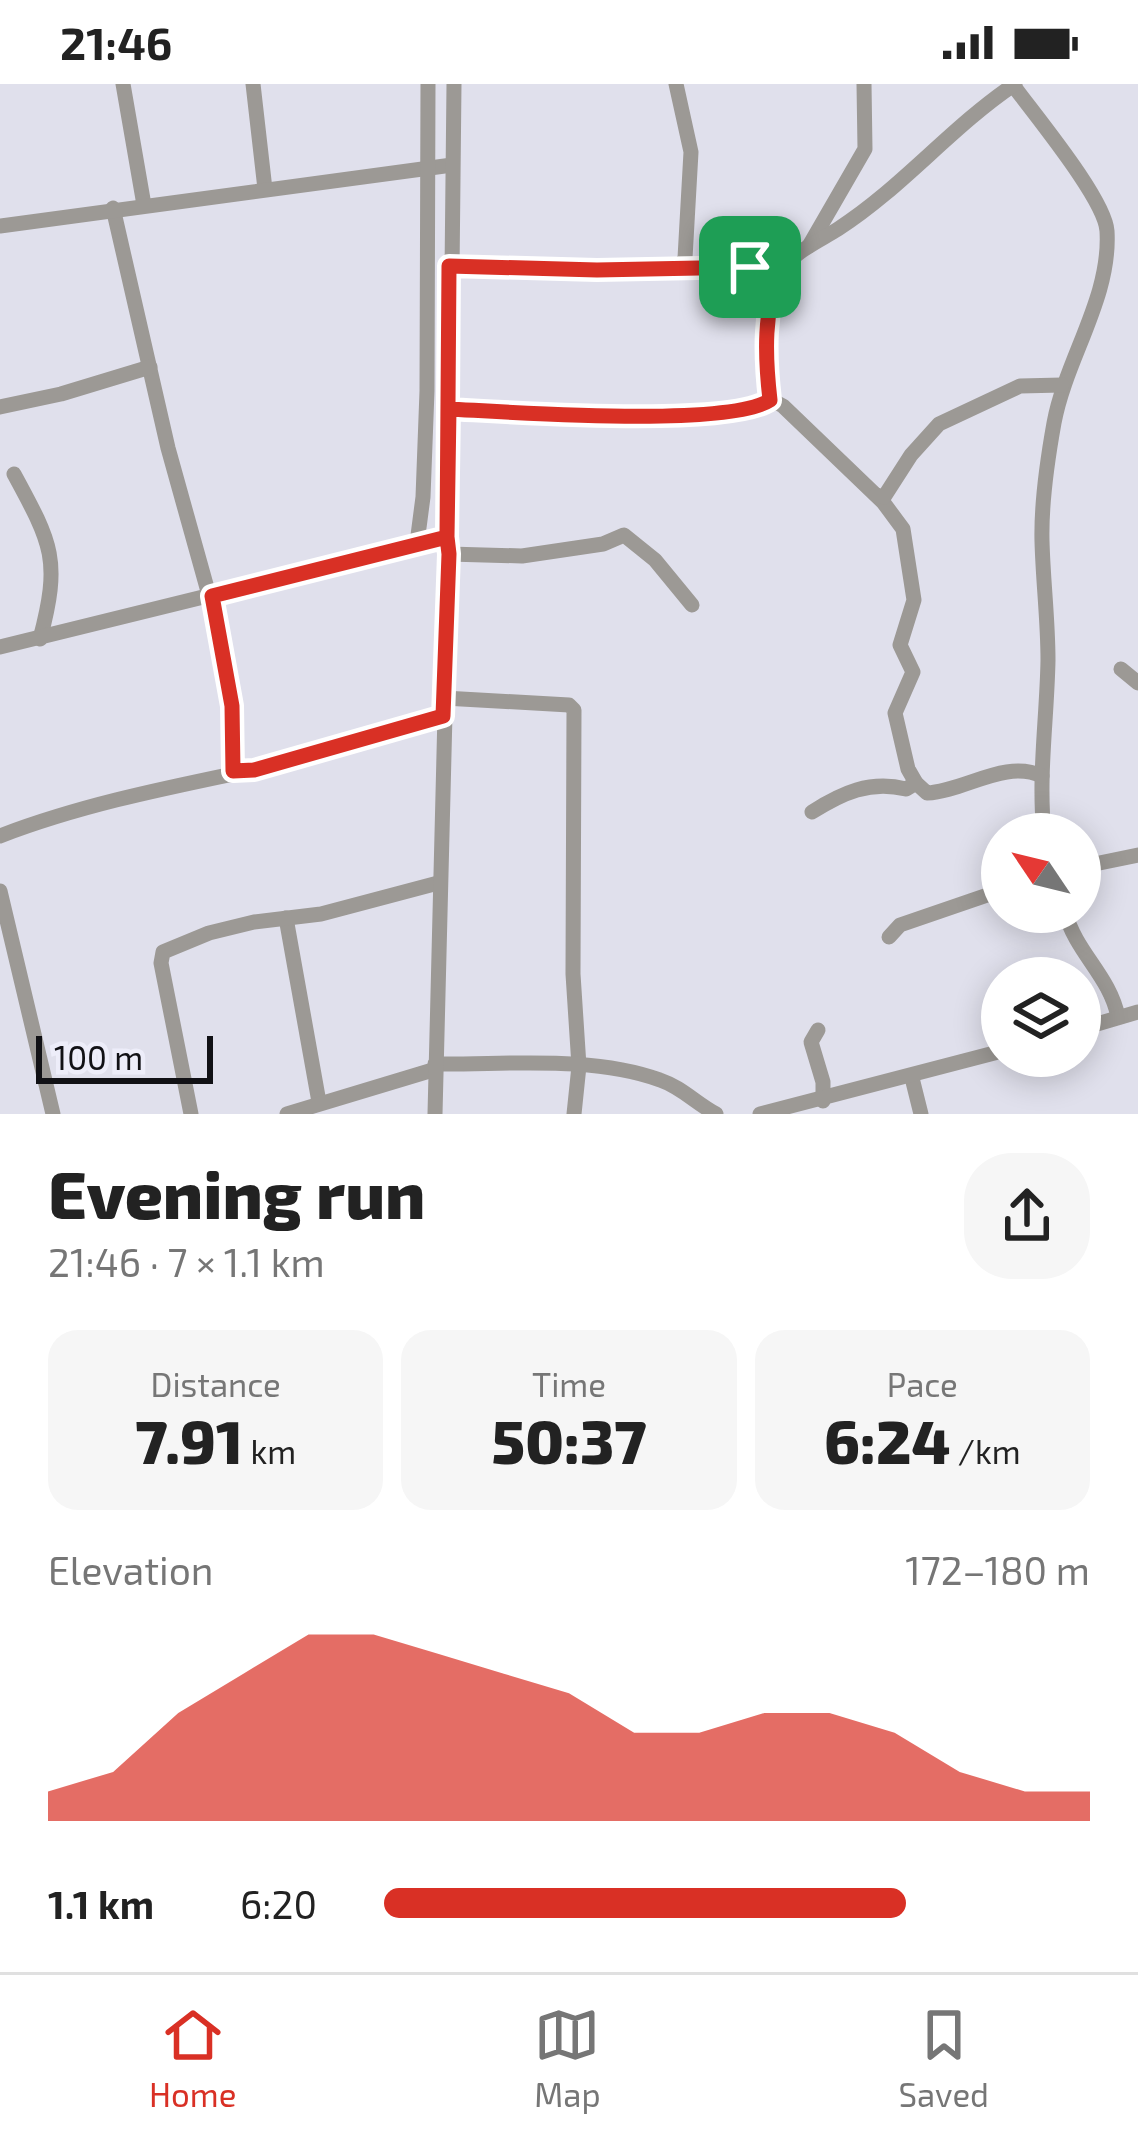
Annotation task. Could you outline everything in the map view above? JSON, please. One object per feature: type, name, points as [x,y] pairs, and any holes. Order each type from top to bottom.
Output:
[{"type":"street","points":[[123,84],[144,205]]},
{"type":"street","points":[[253,84],[265,189]]},
{"type":"street","points":[[417,543],[424,497],[428,391],[428,84]]},
{"type":"street","points":[[434,1114],[454,84]]},
{"type":"street","points":[[676,84],[691,152],[685,258],[678,269]]},
{"type":"street","points":[[808,248],[865,148],[864,84]]},
{"type":"street","points":[[770,400],[766,351],[770,302],[781,269],[878,201],[970,116],[1014,85],[1106,223],[1106,263],[1093,311],[1062,385],[1042,514],[1048,636],[1043,813]]},
{"type":"street","points":[[0,226],[452,165]]},
{"type":"street","points":[[113,208],[168,448],[212,596],[232,706],[233,771]]},
{"type":"street","points":[[449,266],[781,269]]},
{"type":"street","points":[[0,407],[150,367]]},
{"type":"street","points":[[876,495],[884,497],[918,446],[950,418],[1020,386],[1062,385]]},
{"type":"street","points":[[770,400],[790,412],[876,495],[899,522],[908,545],[914,600],[899,645],[913,672],[895,713],[916,784],[927,793],[1016,770],[1042,776]]},
{"type":"street","points":[[449,409],[699,414],[752,410],[770,400]]},
{"type":"street","points":[[14,474],[52,556],[52,582],[40,639]]},
{"type":"street","points":[[0,647],[417,543],[522,556],[627,536],[665,571],[692,605]]},
{"type":"street","points":[[1121,669],[1138,683]]},
{"type":"street","points":[[0,836],[41,820],[233,771],[254,770],[443,707],[568,705],[574,710],[574,997],[579,1066],[574,1114]]},
{"type":"street","points":[[812,812],[837,797],[876,784],[906,789],[916,784]]},
{"type":"street","points":[[1101,863],[1138,855]]},
{"type":"street","points":[[191,1114],[161,956],[166,950],[202,935],[321,914],[438,884]]},
{"type":"street","points":[[0,891],[53,1114]]},
{"type":"street","points":[[889,937],[900,925],[981,897]]},
{"type":"street","points":[[286,919],[319,1102]]},
{"type":"street","points":[[1072,933],[1077,948],[1102,977],[1118,1017]]},
{"type":"street","points":[[1101,1022],[1138,1012]]},
{"type":"street","points":[[818,1030],[811,1042],[824,1082],[823,1101]]},
{"type":"street","points":[[760,1114],[981,1057]]},
{"type":"street","points":[[287,1114],[436,1066],[579,1066],[647,1076],[667,1082],[707,1112]]},
{"type":"street","points":[[912,1078],[921,1114]]},
{"type":"route","points":[[750,267],[449,266],[447,537],[449,554],[443,716],[254,770],[233,771],[232,706],[212,596],[447,537],[449,409],[578,415],[699,414],[759,407],[770,400],[766,351],[770,302],[781,269],[750,267]]}]
